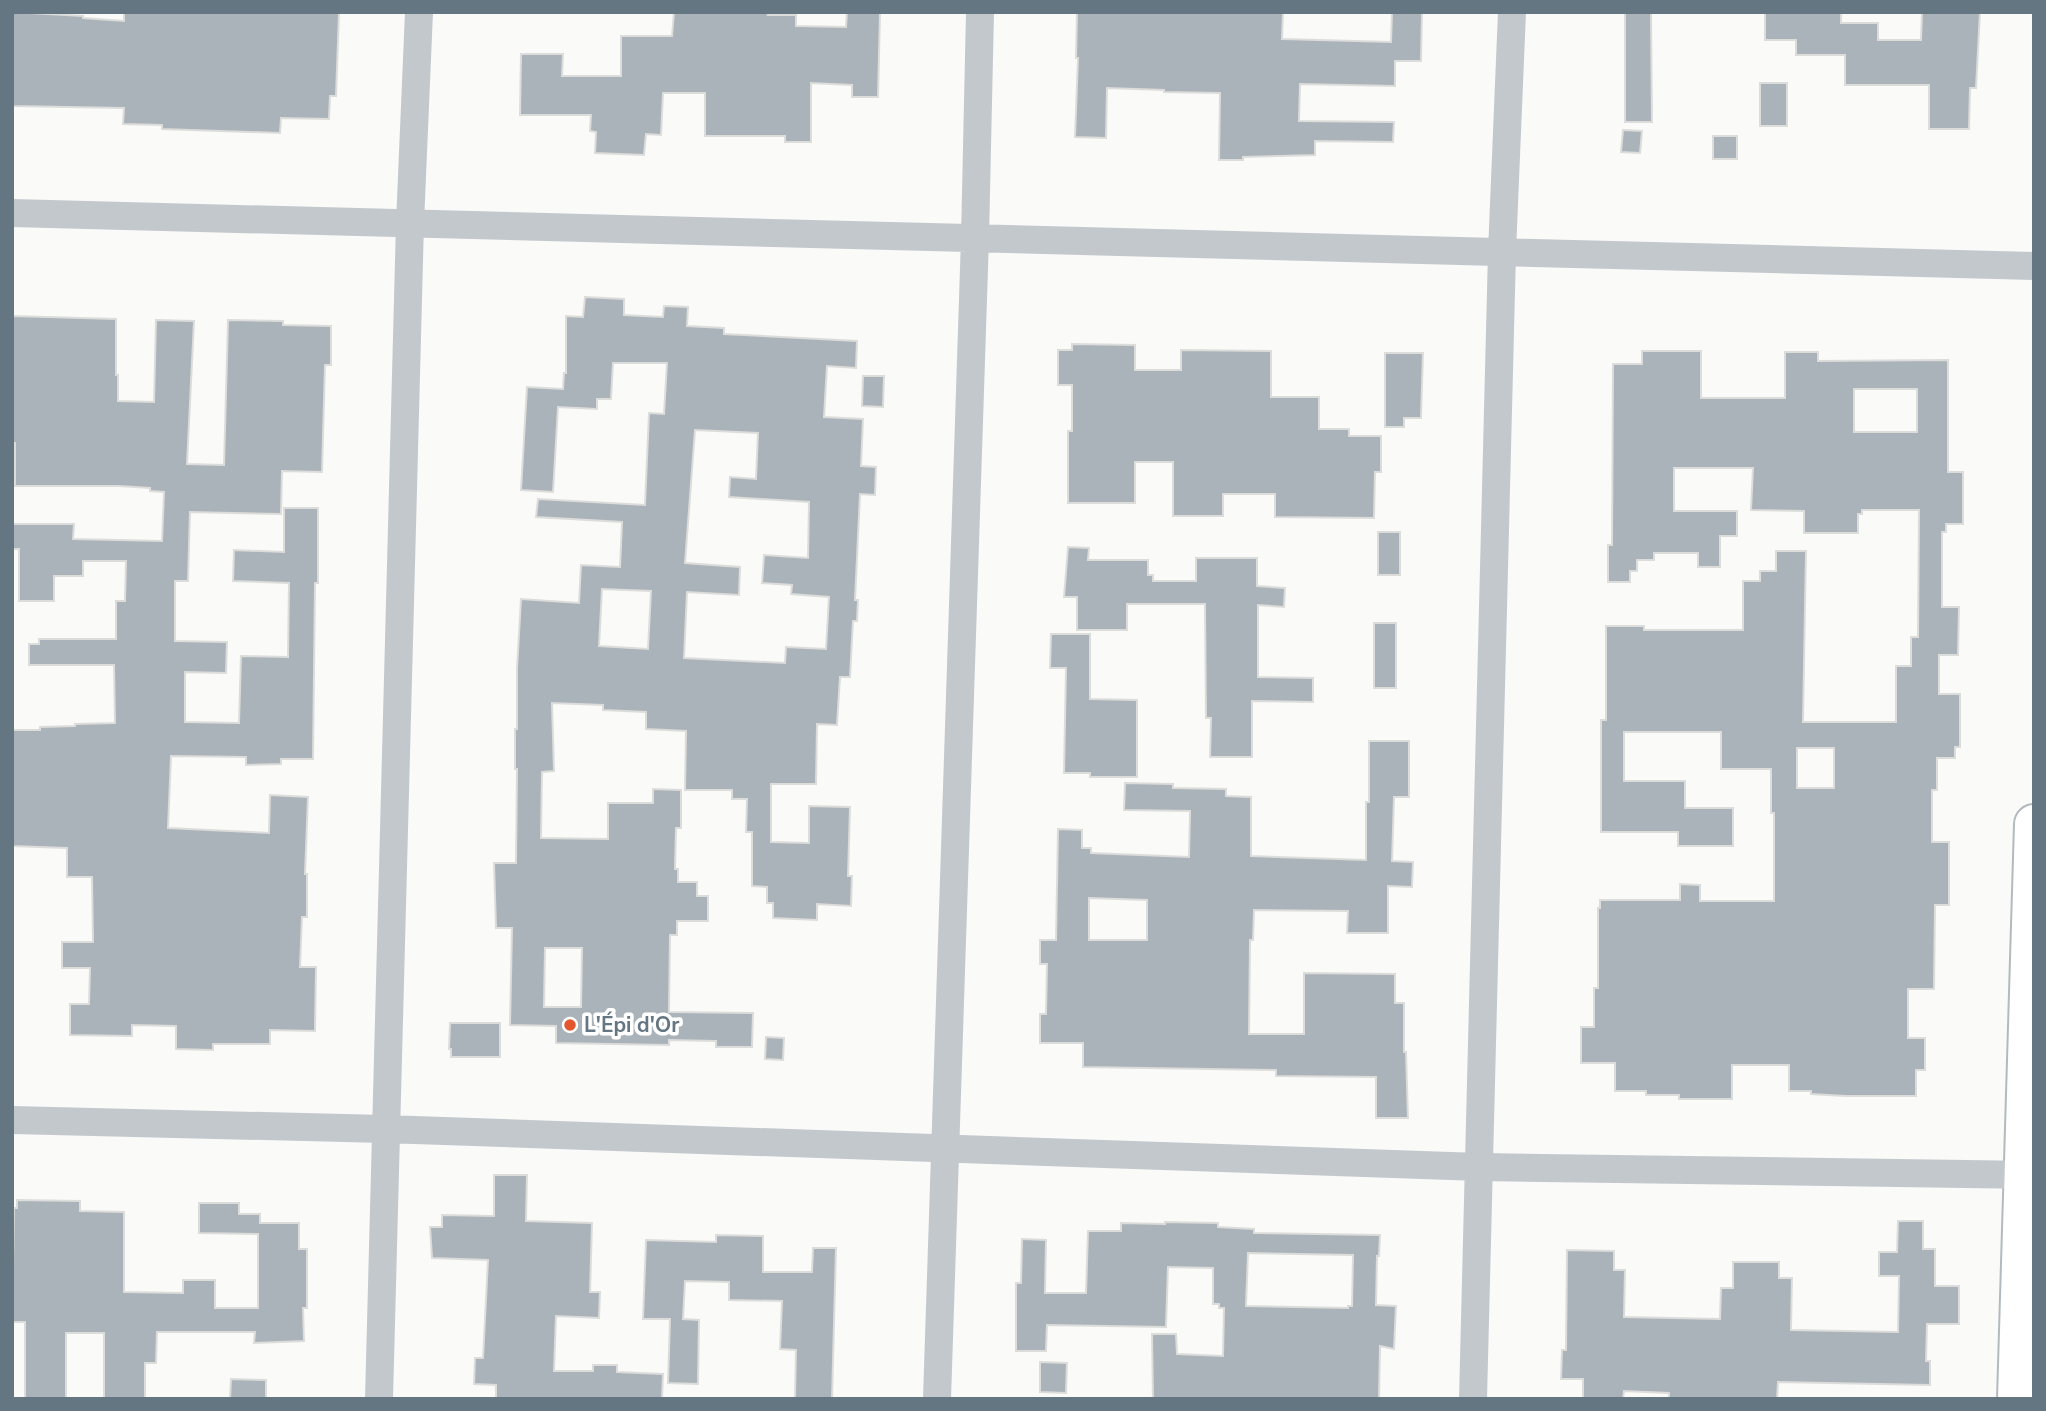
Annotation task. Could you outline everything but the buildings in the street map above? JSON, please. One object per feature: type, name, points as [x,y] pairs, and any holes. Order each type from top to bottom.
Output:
[{"type":"street","points":[[379,1399],[410,223],[419,12]]},
{"type":"street","points":[[937,1399],[980,12]]},
{"type":"street","points":[[1473,1399],[1502,252],[1512,12]]},
{"type":"street","points":[[12,213],[2034,266]]},
{"type":"street","points":[[2017,1399],[2029,1175],[2034,824]]},
{"type":"street","points":[[12,1120],[385,1129],[1480,1167],[2029,1175]]},
{"type":"place","name":"L'Épi d'Or","points":[[570,1025]]}]
